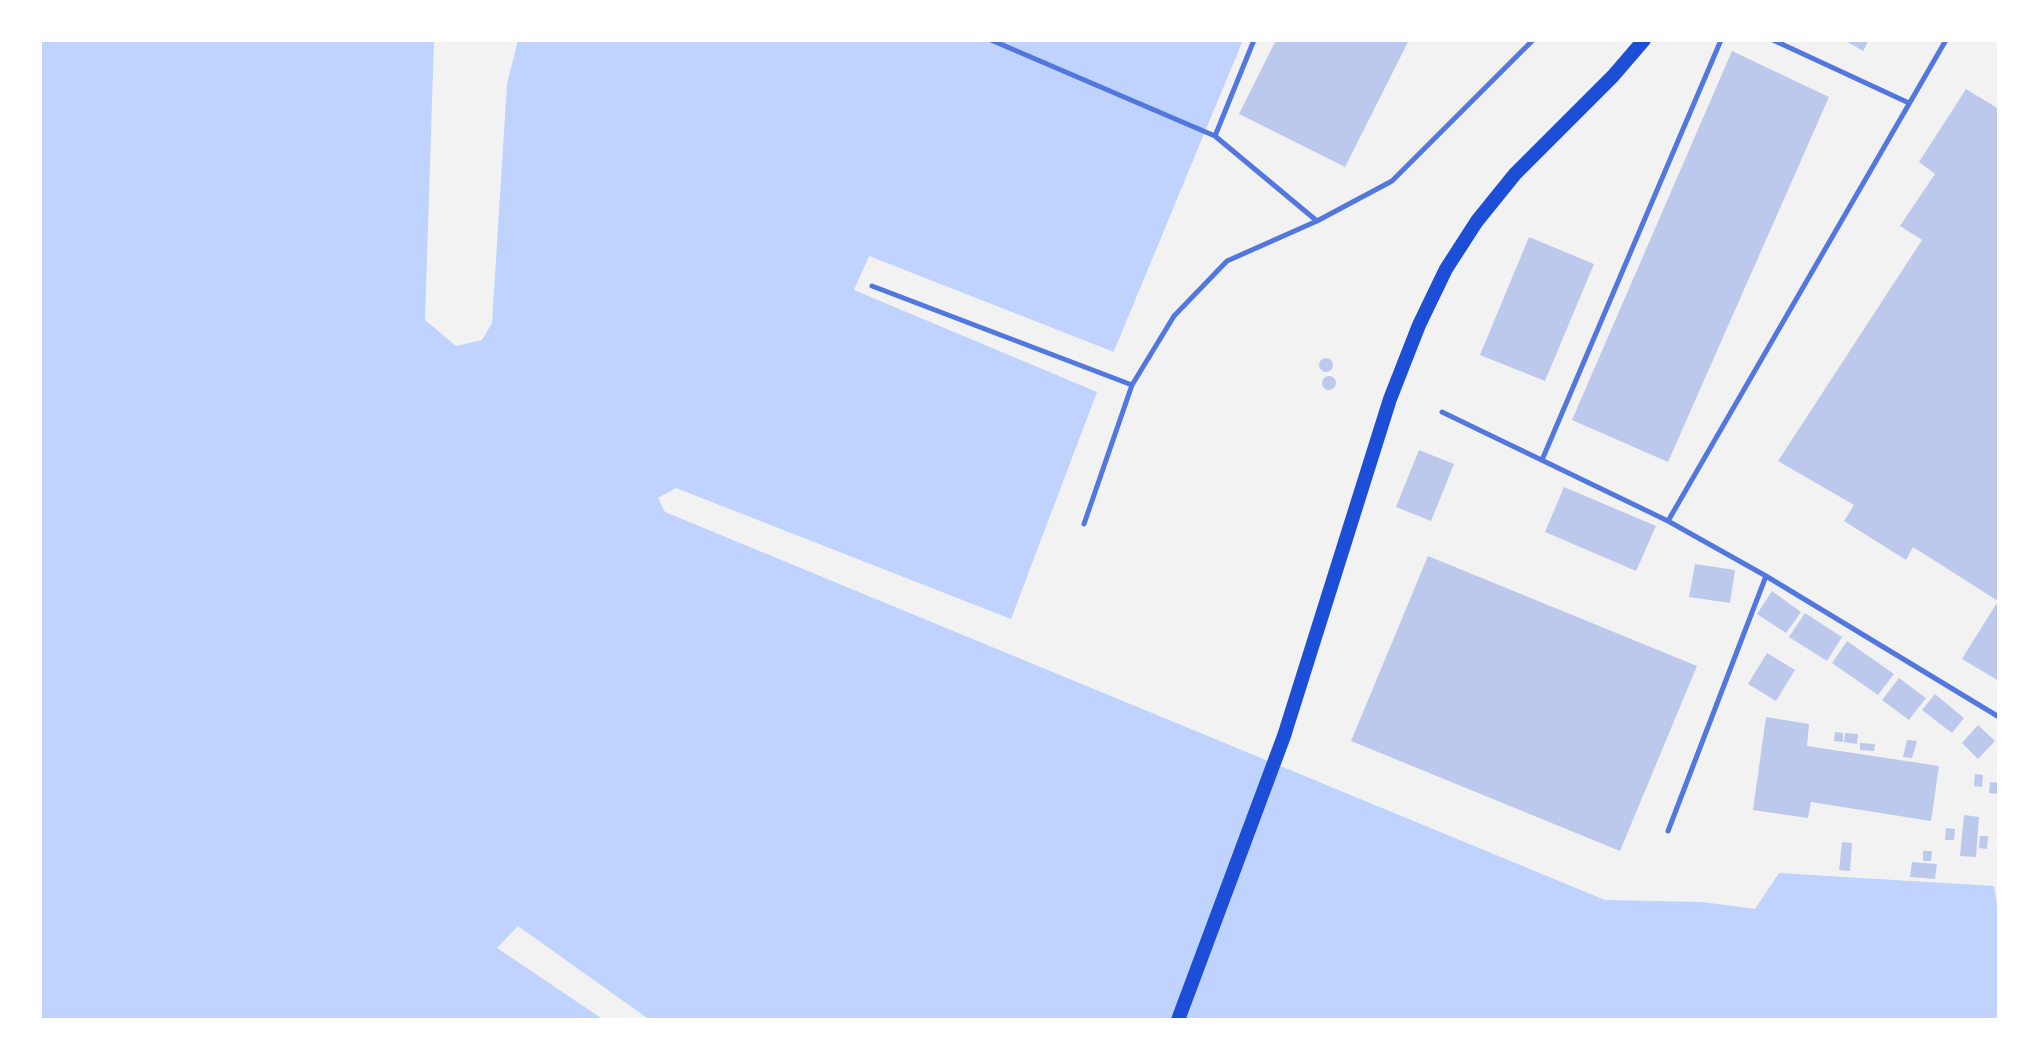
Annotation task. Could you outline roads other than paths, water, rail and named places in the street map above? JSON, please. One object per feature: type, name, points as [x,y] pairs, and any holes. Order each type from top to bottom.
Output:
[{"type":"main road","points":[[1178,1020],[1284,736],[1386,412],[1419,325],[1446,269],[1477,221],[1515,174],[1613,76],[1644,40]]},
{"type":"lane","points":[[991,40],[1214,136],[1317,221]]},
{"type":"lane","points":[[1214,136],[1254,40]]},
{"type":"lane","points":[[1084,524],[1132,386],[1174,316],[1227,261],[1317,221],[1392,181],[1533,40]]},
{"type":"lane","points":[[1542,460],[1721,40]]},
{"type":"lane","points":[[1773,40],[1909,103]]},
{"type":"lane","points":[[1668,521],[1946,40]]},
{"type":"lane","points":[[872,286],[1132,386]]},
{"type":"lane","points":[[1442,412],[1668,521],[1766,576],[1999,717]]},
{"type":"lane","points":[[1668,831],[1766,576]]},
{"type":"water","points":[[40,40],[434,40],[425,320],[456,346],[482,340],[492,323],[507,84],[518,40],[1243,40],[1097,392],[1011,619],[676,488],[658,498],[665,512],[1605,900],[1702,902],[1755,909],[1779,873],[1994,886],[1999,917],[1999,1020],[40,1020]]}]
